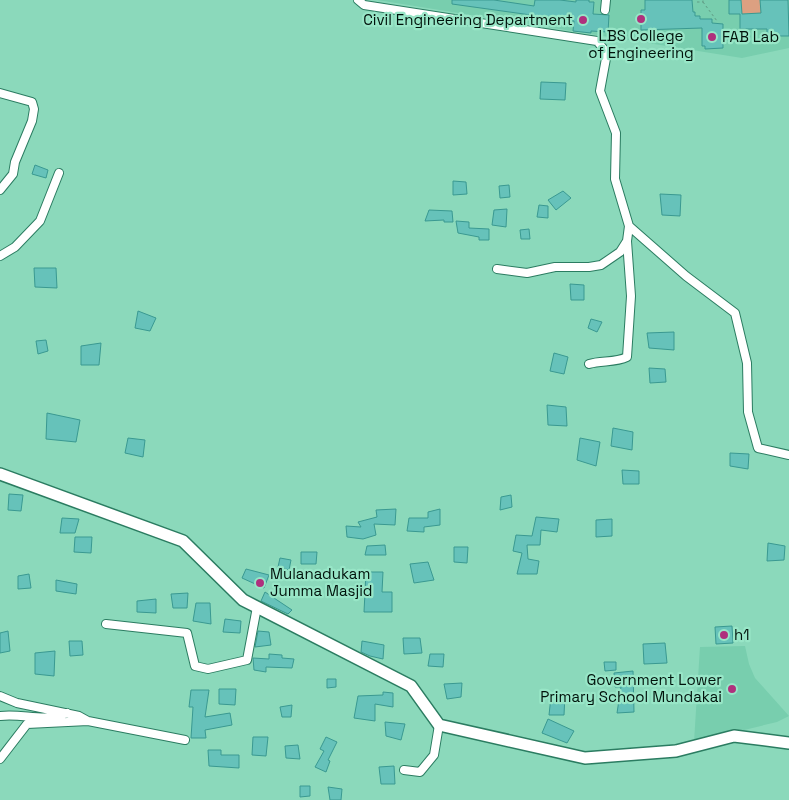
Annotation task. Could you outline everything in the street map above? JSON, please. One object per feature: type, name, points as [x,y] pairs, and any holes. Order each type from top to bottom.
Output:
[{"type":"main road","points":[[0,474],[183,540],[243,600],[411,686],[439,725],[585,758],[676,751],[734,736],[789,743]]},
{"type":"street","points":[[358,0],[364,5],[597,41],[607,53],[600,91],[616,133],[615,178],[628,226],[627,241],[631,296],[627,357],[621,360],[599,361],[588,364]]},
{"type":"street","points":[[605,10],[606,0]]},
{"type":"street","points":[[0,94],[32,102],[34,109],[32,121],[15,162],[13,174],[0,190]]},
{"type":"street","points":[[0,256],[15,247],[40,221],[59,173]]},
{"type":"street","points":[[628,226],[686,276],[736,313],[747,363],[748,412],[758,448],[789,455]]},
{"type":"street","points":[[497,270],[528,272],[601,265],[620,252],[627,241]]},
{"type":"street","points":[[106,624],[187,633],[195,666],[208,668],[247,660],[257,607]]},
{"type":"street","points":[[0,696],[17,703],[79,716],[88,721]]},
{"type":"street","points":[[0,716],[58,718],[68,713]]},
{"type":"street","points":[[0,759],[27,724],[88,721],[185,740]]},
{"type":"street","points":[[404,770],[420,772],[434,755],[439,725]]},
{"type":"path","points":[[697,2],[703,1],[717,21]]},
{"type":"shaded area","name":"LBS College of Engineering","points":[[377,0],[789,0],[789,48],[742,58]]},
{"type":"shaded area","points":[[741,0],[760,0],[761,13],[742,14]]},
{"type":"shaded area","name":"Government Lower Primary School Mundakai","points":[[745,646],[749,664],[755,678],[789,716],[777,722],[694,742],[700,647]]},
{"type":"building","points":[[452,0],[494,0],[534,6],[535,0],[576,2],[576,0],[589,0],[589,2],[594,2],[593,14],[609,15],[608,32],[573,31],[574,21],[452,4]]},
{"type":"building","points":[[645,0],[692,0],[695,16],[700,16],[700,19],[712,19],[712,23],[723,24],[723,48],[705,49],[705,46],[702,46],[702,28],[641,30],[641,10],[645,10]]},
{"type":"building","points":[[729,0],[741,0],[742,14],[761,13],[760,0],[788,0],[789,36],[767,36],[767,29],[740,29],[740,14],[729,14]]},
{"type":"building","points":[[541,82],[566,83],[565,100],[540,99]]},
{"type":"building","points":[[35,165],[48,170],[46,178],[32,174]]},
{"type":"building","points":[[453,181],[466,182],[467,194],[453,195]]},
{"type":"building","points":[[509,185],[510,197],[500,198],[499,186]]},
{"type":"building","points":[[563,191],[571,198],[556,210],[548,200]]},
{"type":"building","points":[[660,194],[681,195],[680,216],[662,215]]},
{"type":"building","points":[[539,205],[548,206],[548,218],[537,217]]},
{"type":"building","points":[[507,209],[506,227],[492,225],[494,210]]},
{"type":"building","points":[[429,210],[452,211],[453,222],[444,222],[444,220],[425,221]]},
{"type":"building","points":[[456,221],[469,222],[469,228],[489,229],[489,240],[479,240],[479,237],[458,233]]},
{"type":"building","points":[[529,229],[530,239],[521,239],[520,230]]},
{"type":"building","points":[[34,268],[56,268],[57,288],[35,287]]},
{"type":"building","points":[[570,284],[584,285],[584,300],[571,300]]},
{"type":"building","points":[[138,311],[156,318],[150,331],[135,328]]},
{"type":"building","points":[[591,319],[602,322],[597,332],[588,328]]},
{"type":"building","points":[[674,332],[674,350],[649,348],[647,333]]},
{"type":"building","points":[[46,340],[48,351],[38,354],[36,341]]},
{"type":"building","points":[[101,343],[99,365],[81,365],[81,346]]},
{"type":"building","points":[[554,353],[568,357],[564,374],[550,371]]},
{"type":"building","points":[[649,368],[665,369],[666,382],[650,383]]},
{"type":"building","points":[[547,405],[566,407],[567,426],[548,425]]},
{"type":"building","points":[[47,413],[80,420],[76,442],[46,439]]},
{"type":"building","points":[[613,428],[633,432],[632,450],[611,446]]},
{"type":"building","points":[[128,438],[145,440],[143,457],[125,453]]},
{"type":"building","points":[[580,438],[600,442],[596,466],[577,460]]},
{"type":"building","points":[[730,453],[749,454],[748,469],[730,466]]},
{"type":"building","points":[[622,470],[639,471],[639,484],[623,484]]},
{"type":"building","points":[[9,494],[23,495],[21,511],[8,510]]},
{"type":"building","points":[[511,495],[512,507],[500,510],[501,497]]},
{"type":"building","points":[[396,509],[395,525],[374,524],[376,535],[363,539],[347,537],[346,526],[361,527],[358,522],[377,517],[376,510]]},
{"type":"building","points":[[440,509],[440,525],[424,527],[424,532],[407,531],[409,518],[428,518],[428,512]]},
{"type":"building","points":[[536,517],[559,519],[557,532],[541,530],[540,545],[527,545],[528,559],[539,561],[537,574],[517,574],[522,553],[513,551],[516,535],[532,536]]},
{"type":"building","points":[[62,518],[79,519],[75,533],[60,533]]},
{"type":"building","points":[[612,519],[612,536],[596,537],[596,520]]},
{"type":"building","points":[[75,537],[92,537],[91,553],[74,552]]},
{"type":"building","points":[[768,543],[785,546],[784,560],[767,561]]},
{"type":"building","points":[[385,545],[386,555],[365,555],[367,546]]},
{"type":"building","points":[[454,547],[468,547],[467,563],[454,562]]},
{"type":"building","points":[[301,552],[317,552],[316,564],[301,564]]},
{"type":"building","points":[[280,558],[291,560],[289,570],[278,567]]},
{"type":"building","points":[[428,562],[434,580],[414,583],[410,564]]},
{"type":"building","name":"Mulanadukam Jumma Masjid","points":[[246,569],[269,575],[264,588],[242,578]]},
{"type":"building","points":[[366,572],[383,572],[382,592],[392,592],[392,612],[364,612]]},
{"type":"building","points":[[29,574],[31,588],[18,589],[18,576]]},
{"type":"building","points":[[56,580],[77,584],[76,594],[56,591]]},
{"type":"building","points":[[265,592],[292,610],[288,614],[261,601]]},
{"type":"building","points":[[188,593],[187,608],[173,608],[171,594]]},
{"type":"building","points":[[156,599],[156,613],[137,612],[137,601]]},
{"type":"building","points":[[196,603],[210,603],[211,624],[193,621]]},
{"type":"building","points":[[225,619],[241,621],[240,633],[223,632]]},
{"type":"building","name":"h1","points":[[732,626],[733,643],[716,644],[715,627]]},
{"type":"building","points":[[8,631],[10,651],[0,653],[0,633]]},
{"type":"building","points":[[258,631],[269,632],[271,645],[255,647]]},
{"type":"building","points":[[403,638],[420,638],[422,653],[404,654]]},
{"type":"building","points":[[69,641],[82,641],[83,655],[70,656]]},
{"type":"building","points":[[362,641],[384,645],[383,659],[361,652]]},
{"type":"building","points":[[665,643],[667,663],[644,664],[643,644]]},
{"type":"building","points":[[55,651],[54,676],[35,674],[35,653]]},
{"type":"building","points":[[269,654],[282,655],[282,658],[294,659],[292,668],[266,667],[266,672],[254,670],[253,658],[269,659]]},
{"type":"building","points":[[430,654],[444,654],[443,667],[428,666]]},
{"type":"building","points":[[604,662],[616,662],[616,670],[605,671]]},
{"type":"building","points":[[633,671],[634,712],[617,713],[621,687],[615,687],[614,673]]},
{"type":"building","points":[[327,679],[336,679],[336,687],[327,688]]},
{"type":"building","points":[[462,683],[461,697],[447,699],[444,684]]},
{"type":"building","points":[[219,689],[236,689],[235,705],[219,704]]},
{"type":"building","points":[[191,690],[209,690],[205,717],[230,713],[232,725],[205,730],[206,738],[191,738],[193,707],[189,707]]},
{"type":"building","points":[[383,692],[393,693],[393,707],[375,704],[375,721],[354,718],[358,696],[383,695]]},
{"type":"building","points":[[565,695],[564,715],[549,715],[551,697]]},
{"type":"building","points":[[292,705],[291,717],[282,717],[280,707]]},
{"type":"building","points":[[548,719],[574,731],[567,743],[542,733]]},
{"type":"building","points":[[385,722],[405,724],[401,740],[386,736]]},
{"type":"building","points":[[253,737],[268,737],[266,756],[252,755]]},
{"type":"building","points":[[326,737],[337,742],[328,760],[330,761],[326,772],[315,767],[324,751],[320,749]]},
{"type":"building","points":[[298,745],[300,759],[286,758],[285,746]]},
{"type":"building","points":[[208,750],[221,750],[221,755],[239,755],[239,768],[209,766]]},
{"type":"building","points":[[394,766],[395,784],[381,784],[379,767]]},
{"type":"building","points":[[300,786],[310,786],[310,796],[300,797]]},
{"type":"building","points":[[328,787],[342,789],[341,800],[330,800]]},
{"type":"place","name":"LBS College of Engineering","points":[[641,19]]},
{"type":"place","name":"Civil Engineering Department","points":[[583,20]]},
{"type":"place","name":"FAB Lab","points":[[712,37]]},
{"type":"place","name":"Mulanadukam Jumma Masjid","points":[[260,583]]},
{"type":"place","name":"h1","points":[[724,635]]},
{"type":"place","name":"Government Lower Primary School Mundakai","points":[[732,689]]}]
